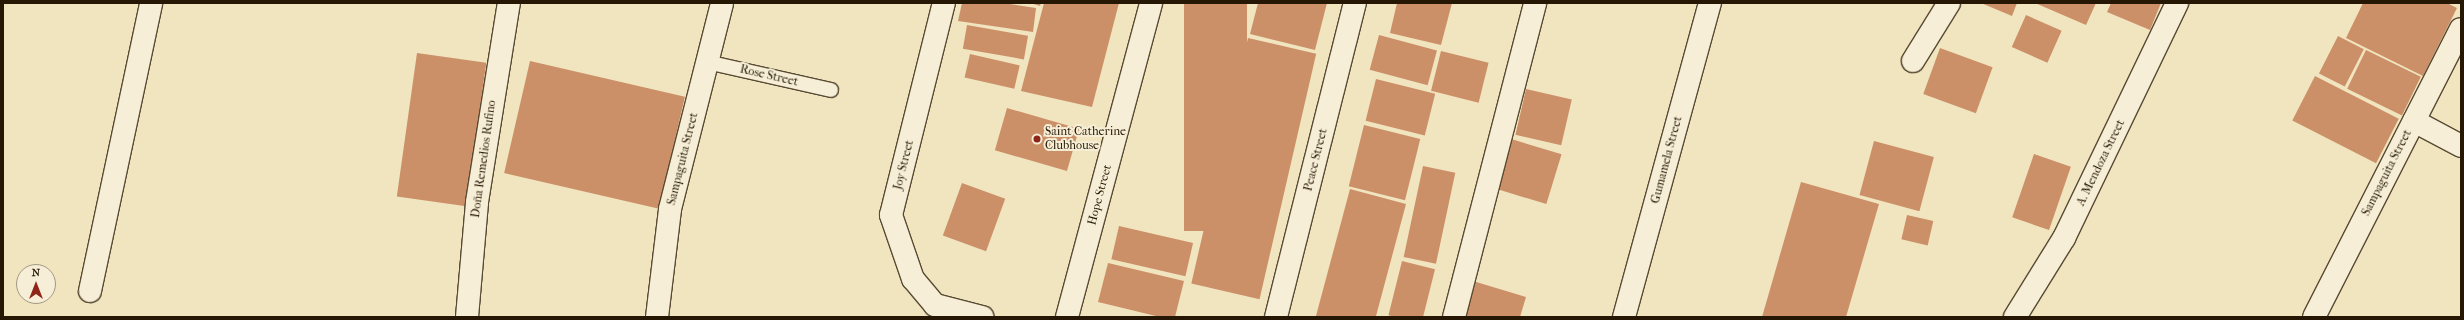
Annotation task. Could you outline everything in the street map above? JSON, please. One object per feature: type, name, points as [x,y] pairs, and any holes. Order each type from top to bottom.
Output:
[{"type":"street","points":[[90,291],[151,3]]},
{"type":"street","name":"Sampaguita Street","points":[[657,317],[670,209],[722,3]]},
{"type":"street","name":"Joy Street","points":[[932,311],[913,279],[891,215],[944,3]]},
{"type":"street","name":"Hope Street","points":[[1067,317],[1152,3]]},
{"type":"street","name":"Peace Street","points":[[1276,317],[1355,3]]},
{"type":"street","points":[[1454,317],[1535,3]]},
{"type":"street","name":"Gumamela Street","points":[[1624,317],[1710,3]]},
{"type":"street","points":[[1913,61],[1949,3]]},
{"type":"street","name":"A. Mendoza Street","points":[[2015,317],[2064,238],[2177,3]]},
{"type":"street","name":"Doña Remedios Rufino","points":[[467,317],[477,202],[506,4]]},
{"type":"street","name":"Sampaguita Street","points":[[2314,317],[2461,29]]},
{"type":"street","points":[[2414,121],[2461,146]]},
{"type":"street","points":[[932,311],[982,317]]},
{"type":"lane","name":"Rose Street","points":[[707,62],[831,90]]},
{"type":"building","points":[[962,3],[1004,3],[1036,8],[1033,32],[958,21]]},
{"type":"building","points":[[1030,3],[1041,3],[1040,6]]},
{"type":"building","points":[[1044,3],[1119,3],[1092,107],[1021,91]]},
{"type":"building","points":[[1184,3],[1247,3],[1247,231],[1184,231]]},
{"type":"building","points":[[1258,3],[1327,3],[1315,50],[1250,34]]},
{"type":"building","points":[[1397,3],[1452,3],[1441,45],[1390,33]]},
{"type":"building","points":[[1981,3],[2017,3],[2012,16]]},
{"type":"building","points":[[2035,3],[2096,3],[2086,25]]},
{"type":"building","points":[[2111,3],[2161,3],[2150,30],[2107,12]]},
{"type":"building","points":[[2363,3],[2447,3],[2457,8],[2423,76],[2346,38]]},
{"type":"building","points":[[2026,15],[2062,31],[2047,63],[2012,47]]},
{"type":"building","points":[[967,25],[1028,36],[1024,59],[963,49]]},
{"type":"building","points":[[1379,35],[1437,51],[1428,85],[1370,70]]},
{"type":"building","points":[[2338,36],[2364,49],[2345,87],[2319,73]]},
{"type":"building","points":[[1248,38],[1316,54],[1260,299],[1191,284]]},
{"type":"building","points":[[1940,48],[1993,67],[1976,113],[1923,94]]},
{"type":"building","points":[[2366,50],[2421,77],[2402,115],[2347,89]]},
{"type":"building","points":[[1441,51],[1489,63],[1479,103],[1431,91]]},
{"type":"building","points":[[417,53],[486,63],[466,206],[397,197]]},
{"type":"building","points":[[970,54],[1020,65],[1014,89],[965,77]]},
{"type":"building","points":[[530,61],[685,97],[659,209],[504,173]]},
{"type":"building","points":[[2315,76],[2399,119],[2376,163],[2292,121]]},
{"type":"building","points":[[1376,79],[1435,94],[1425,135],[1366,121]]},
{"type":"building","points":[[1526,89],[1572,100],[1561,145],[1515,135]]},
{"type":"building","name":"Saint Catherine Clubhouse","points":[[1007,108],[1079,129],[1067,171],[995,150]]},
{"type":"building","points":[[1364,125],[1420,139],[1405,200],[1349,186]]},
{"type":"building","points":[[1508,138],[1562,154],[1546,204],[1493,188]]},
{"type":"building","points":[[1874,141],[1934,157],[1919,211],[1860,195]]},
{"type":"building","points":[[2034,154],[2071,167],[2049,230],[2012,217]]},
{"type":"building","points":[[1423,166],[1455,173],[1436,264],[1404,257]]},
{"type":"building","points":[[1801,182],[1879,204],[1846,317],[1762,317]]},
{"type":"building","points":[[962,183],[1005,199],[986,251],[943,236]]},
{"type":"building","points":[[1350,189],[1406,204],[1376,317],[1316,317]]},
{"type":"building","points":[[1907,215],[1933,221],[1928,245],[1901,239]]},
{"type":"building","points":[[1119,226],[1193,243],[1185,276],[1111,259]]},
{"type":"building","points":[[1402,261],[1435,269],[1423,317],[1395,317],[1388,315]]},
{"type":"building","points":[[1108,263],[1184,281],[1175,317],[1160,317],[1098,302]]},
{"type":"building","points":[[1473,281],[1526,297],[1520,317],[1462,317]]},
{"type":"place","name":"Saint Catherine Clubhouse","points":[[1037,139]]}]
